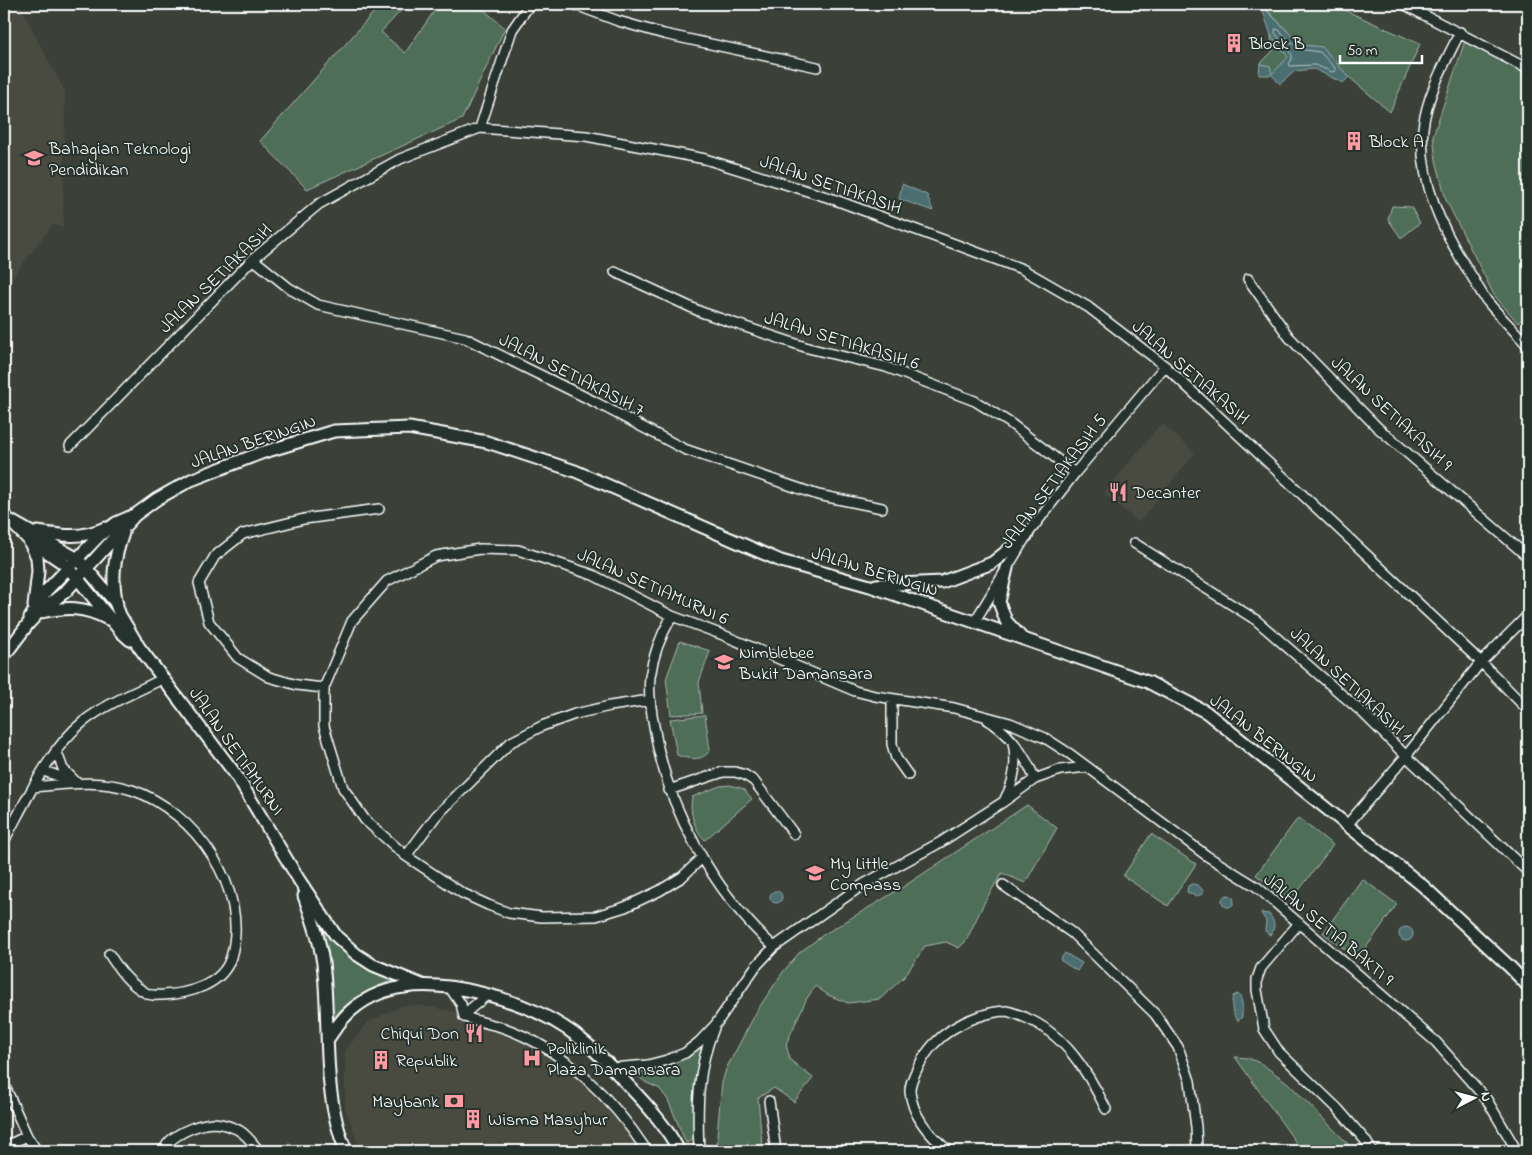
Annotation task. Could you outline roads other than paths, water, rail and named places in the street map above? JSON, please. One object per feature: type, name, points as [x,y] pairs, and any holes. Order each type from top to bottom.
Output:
[{"type":"street","points":[[480,128],[512,30],[530,4]]},
{"type":"street","points":[[573,4],[618,21],[664,34],[817,67]]},
{"type":"street","points":[[1402,4],[1460,32],[1528,69]]},
{"type":"street","points":[[1460,32],[1434,87],[1427,108],[1423,129],[1423,150],[1427,181],[1430,194],[1454,249],[1487,300],[1528,346]]},
{"type":"street","name":"JALAN SETIAKASIH","points":[[70,446],[253,259],[319,204],[400,159],[480,128],[586,136],[696,157],[830,198],[1022,269],[1088,307],[1165,366],[1482,662],[1528,710]]},
{"type":"street","name":"JALAN SETIAKASIH 7","points":[[253,259],[290,288],[318,305],[465,338],[593,401],[684,449],[818,495],[882,508]]},
{"type":"street","name":"JALAN SETIAKASIH 6","points":[[615,272],[701,312],[808,348],[886,367],[975,402],[1010,424],[1075,473]]},
{"type":"street","name":"JALAN SETIAKASIH 9","points":[[1248,279],[1290,337],[1377,427],[1528,557]]},
{"type":"street","name":"JALAN SETIAKASIH 5","points":[[975,621],[1027,535],[1075,473],[1165,366]]},
{"type":"street","name":"JALAN BERINGIN","points":[[4,656],[37,611],[46,591],[99,536],[120,526],[156,499],[191,480],[261,453],[334,431],[409,428],[487,442],[575,471],[781,561],[870,586],[1148,682],[1206,712],[1424,886],[1528,986]]},
{"type":"street","points":[[324,688],[297,685],[268,677],[238,658],[209,622],[199,584],[215,556],[244,534],[304,519],[379,509]]},
{"type":"street","points":[[8,518],[29,535],[36,557],[38,571],[37,611],[82,608],[116,618],[113,579],[120,526],[68,537],[29,535]]},
{"type":"street","name":"JALAN BERINGIN","points":[[37,611],[56,600],[87,569],[120,526]]},
{"type":"street","name":"JALAN SETIAMURNI","points":[[29,535],[78,559],[114,602],[116,618]]},
{"type":"street","name":"JALAN SETIAMURNI","points":[[29,535],[68,568],[116,618],[164,678],[236,775],[299,880],[336,936],[356,954],[373,965],[422,985]]},
{"type":"street","points":[[870,586],[942,582],[992,563],[1027,535]]},
{"type":"street","name":"JALAN SETIAKASIH 1","points":[[1134,543],[1256,620],[1363,713],[1528,872]]},
{"type":"street","name":"JALAN SETIAMURNI 6","points":[[702,858],[682,876],[659,891],[625,907],[596,916],[542,917],[509,913],[488,905],[462,893],[406,856],[365,820],[343,788],[324,726],[324,688],[352,621],[387,581],[436,556],[480,548],[518,550],[593,574],[672,616],[723,635],[855,691],[954,708],[1019,726],[1058,746],[1087,767]]},
{"type":"street","points":[[1007,568],[999,602],[1006,621],[1022,639]]},
{"type":"street","points":[[1347,825],[1482,662],[1528,615]]},
{"type":"street","points":[[672,616],[654,656],[650,678],[650,700],[657,746],[669,790],[684,825],[702,858],[763,938],[774,947]]},
{"type":"street","points":[[4,840],[63,741],[81,723],[99,710],[164,678]]},
{"type":"street","points":[[892,698],[892,744],[896,758],[908,775]]},
{"type":"street","points":[[406,856],[436,816],[511,742],[542,726],[575,714],[650,700]]},
{"type":"street","name":"JALAN SETIAMURNI 6","points":[[980,715],[996,725],[1013,742],[1023,754],[1035,779]]},
{"type":"street","points":[[1003,802],[1010,788],[1014,773],[1013,742]]},
{"type":"street","points":[[56,750],[63,769],[77,783]]},
{"type":"street","points":[[612,1068],[648,1065],[686,1053],[716,1024],[756,966],[774,947],[864,884],[941,842],[1035,779],[1060,770],[1087,767]]},
{"type":"street","name":"JALAN SETIA BAKTI 9","points":[[1087,767],[1207,856],[1257,887],[1436,1042],[1487,1100],[1517,1151]]},
{"type":"street","points":[[44,771],[77,783]]},
{"type":"street","points":[[669,790],[723,772],[736,772],[745,775],[754,781],[794,834]]},
{"type":"street","points":[[34,788],[77,783],[130,789],[149,796],[180,816],[201,840],[217,864],[230,891],[235,916],[235,938],[231,959],[220,976],[201,988],[178,994],[150,995],[125,979],[109,954]]},
{"type":"street","name":"JALAN SETIAMURNI","points":[[299,880],[317,932],[322,954],[328,1039]]},
{"type":"street","points":[[1003,885],[1072,933],[1155,1014],[1178,1047],[1190,1081],[1197,1151]]},
{"type":"street","points":[[1299,922],[1261,968],[1257,978],[1257,990],[1264,1029],[1280,1052],[1338,1108],[1372,1151]]},
{"type":"street","name":"JALAN SETIAMURNI","points":[[328,1039],[343,1018],[358,1004],[394,988],[408,985],[450,988],[516,1003],[553,1020],[584,1041],[654,1113],[679,1151]]},
{"type":"street","points":[[450,988],[461,1004],[464,1017]]},
{"type":"street","points":[[464,1017],[469,1010],[487,995]]},
{"type":"street","points":[[949,1151],[929,1134],[917,1114],[910,1091],[918,1066],[940,1037],[962,1022],[988,1014],[1008,1011],[1040,1025],[1059,1040],[1078,1060],[1094,1084],[1106,1109]]},
{"type":"street","points":[[464,1017],[505,1029],[532,1041],[558,1057],[606,1098],[647,1151]]},
{"type":"street","points":[[699,1151],[697,1100],[704,1057],[716,1024]]},
{"type":"street","points":[[328,1039],[329,1086],[334,1113],[346,1151]]},
{"type":"street","points":[[4,1084],[27,1136],[37,1151]]},
{"type":"street","points":[[768,1101],[776,1151]]},
{"type":"street","points":[[164,1151],[179,1134],[215,1123],[241,1131],[259,1151]]},
{"type":"street","points":[[4,1147],[27,1136]]},
{"type":"water","points":[[1261,5],[1301,45],[1322,47],[1349,77],[1343,83],[1314,69],[1295,71],[1280,84],[1272,75],[1259,75],[1260,64],[1270,66],[1272,74],[1288,57],[1271,35]]},
{"type":"water","points":[[902,184],[927,195],[933,211],[899,199]]},
{"type":"water","points":[[1192,884],[1200,887],[1203,894],[1196,896],[1187,892],[1188,886]]},
{"type":"water","points":[[778,891],[781,892],[781,902],[774,903],[771,902],[770,895],[771,892]]},
{"type":"water","points":[[1226,895],[1230,895],[1234,901],[1230,907],[1226,907],[1222,903],[1222,899]]},
{"type":"water","points":[[1261,913],[1269,914],[1273,920],[1274,927],[1270,935],[1265,931],[1266,921]]},
{"type":"water","points":[[1406,927],[1411,929],[1413,934],[1411,939],[1406,941],[1401,939],[1399,934],[1401,929]]},
{"type":"water","points":[[1065,953],[1082,963],[1077,971],[1060,960]]},
{"type":"water","points":[[1238,994],[1241,999],[1242,1017],[1238,1021],[1232,1006],[1233,996]]},
{"type":"place","name":"Block B","points":[[1234,43]]},
{"type":"place","name":"Block A","points":[[1354,141]]},
{"type":"place","name":"Bahagian Teknologi Pendidikan","points":[[34,158]]},
{"type":"place","name":"Decanter","points":[[1118,492]]},
{"type":"place","name":"Nimblebee Bukit Damansara","points":[[724,662]]},
{"type":"place","name":"My Little Compass","points":[[815,873]]},
{"type":"place","name":"Chiqui Don","points":[[474,1033]]},
{"type":"place","name":"Poliklinik Plaza Damansara","points":[[532,1058]]},
{"type":"place","name":"Republik","points":[[381,1060]]},
{"type":"place","name":"Maybank","points":[[454,1101]]},
{"type":"place","name":"Wisma Masyhur","points":[[473,1119]]}]
